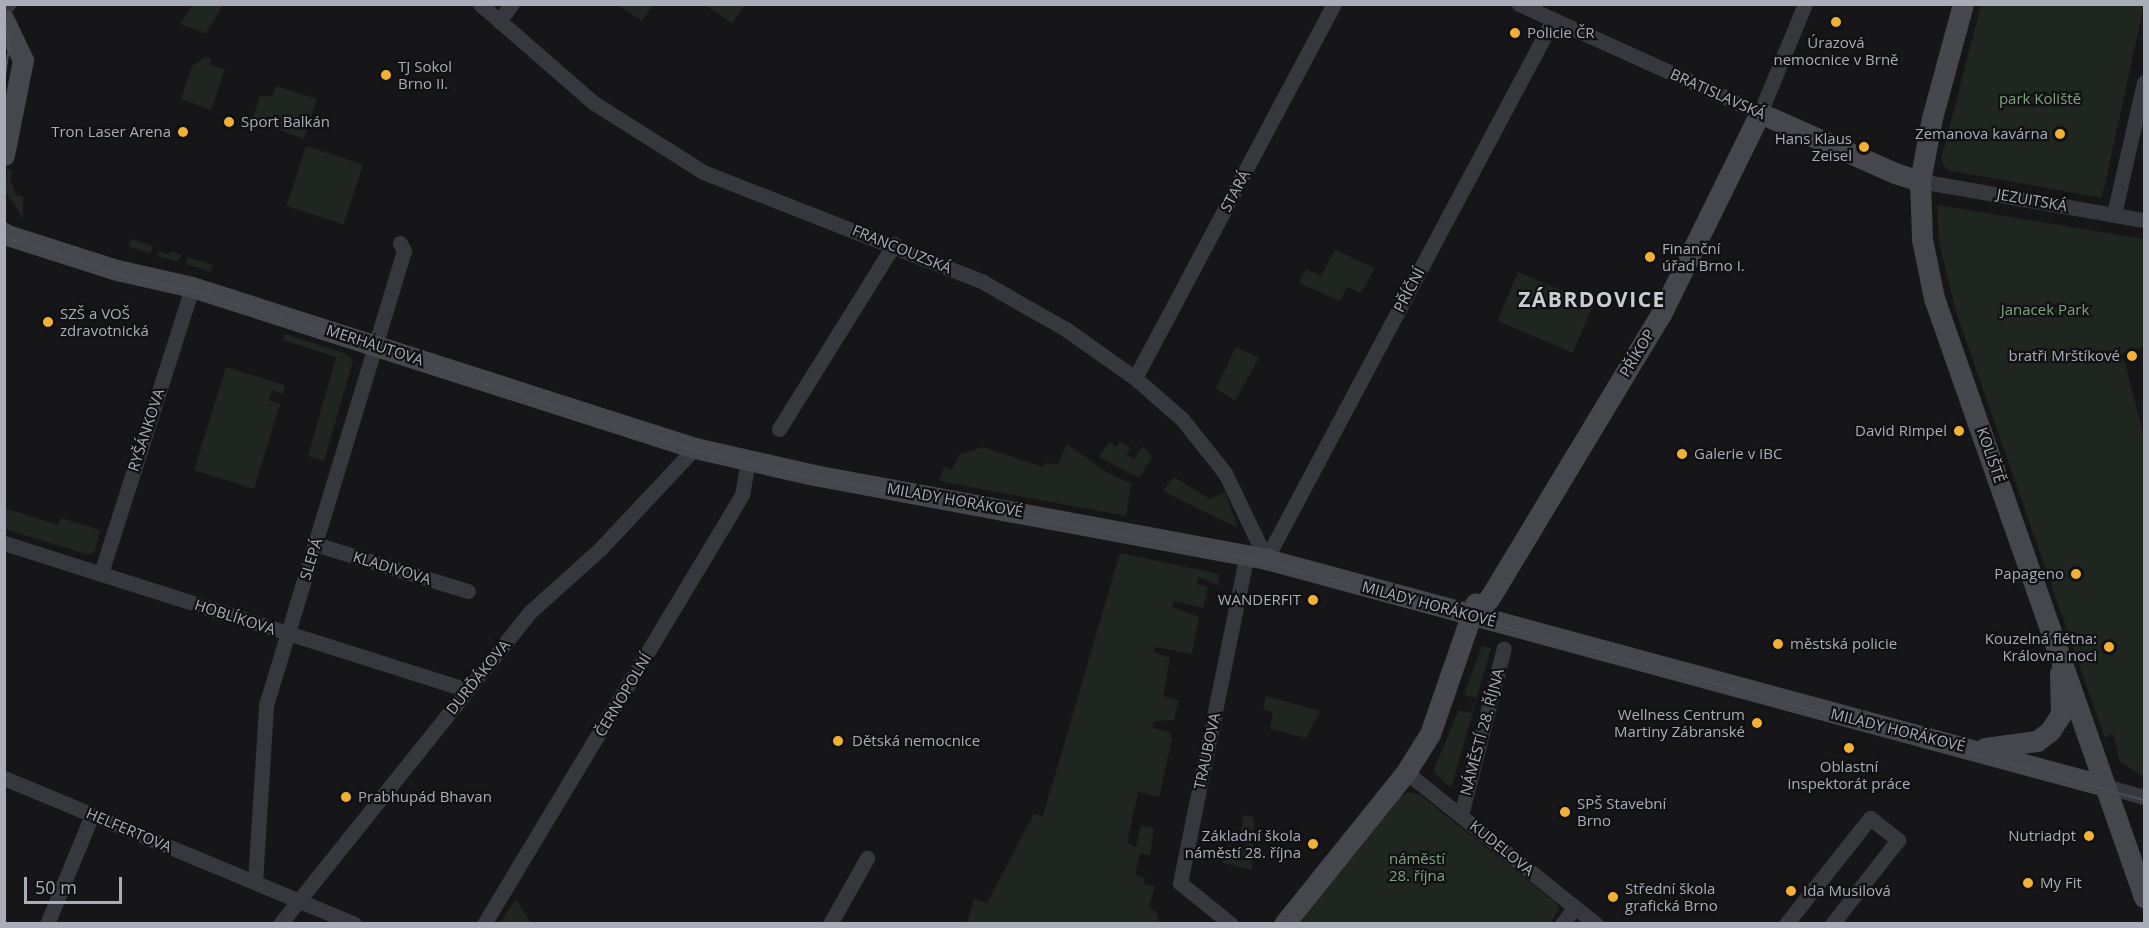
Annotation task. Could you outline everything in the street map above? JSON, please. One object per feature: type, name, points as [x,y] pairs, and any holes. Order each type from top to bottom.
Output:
[{"type":"street","points":[[4,8],[8,4]]},
{"type":"street","name":"FRANCOUZSKÁ","points":[[480,4],[594,103],[703,172],[894,244],[982,282],[1067,330],[1135,378],[1182,419],[1225,473],[1256,557]]},
{"type":"street","points":[[499,21],[512,4]]},
{"type":"street","name":"STARÁ","points":[[1135,378],[1334,4]]},
{"type":"street","name":"BRATISLAVSKÁ","points":[[1519,4],[1895,173],[1920,181]]},
{"type":"street","points":[[1760,113],[1805,4]]},
{"type":"street","name":"KOLIŠTĚ","points":[[1963,4],[1932,118],[1920,181],[1922,239],[1934,298],[2145,897]]},
{"type":"street","points":[[4,20],[23,60],[4,155]]},
{"type":"street","name":"PŘÍČNÍ","points":[[1256,557],[1553,20]]},
{"type":"street","points":[[2114,214],[2145,81]]},
{"type":"street","name":"PŘÍKOP","points":[[1473,616],[1489,598],[1662,312],[1760,113]]},
{"type":"street","name":"JEZUITSKÁ","points":[[1920,181],[2140,219]]},
{"type":"street","name":"MERHAUTOVA","points":[[4,234],[117,270],[192,287],[695,448],[747,461]]},
{"type":"street","name":"SLEPÁ","points":[[255,882],[266,705],[404,251],[400,243]]},
{"type":"street","points":[[779,429],[894,244]]},
{"type":"street","name":"RYŠÁNKOVA","points":[[101,573],[192,287]]},
{"type":"street","name":"DURĎÁKOVA","points":[[280,924],[531,611],[600,549],[680,467],[695,448]]},
{"type":"street","name":"MILADY HORÁKOVÉ","points":[[747,461],[1256,557],[1913,736],[1975,749],[2105,786]]},
{"type":"street","name":"ČERNOPOLNÍ","points":[[484,924],[742,495],[747,461]]},
{"type":"street","name":"HOBLÍKOVA","points":[[4,543],[466,690]]},
{"type":"street","name":"KLADIVOVA","points":[[315,544],[468,591]]},
{"type":"street","name":"TRAUBOVA","points":[[1231,924],[1180,883],[1256,557]]},
{"type":"street","points":[[1284,924],[1407,772],[1430,734],[1473,616]]},
{"type":"street","name":"NÁMĚSTÍ 28. ŘÍJNA","points":[[1461,815],[1504,648]]},
{"type":"street","points":[[1975,749],[2037,741],[2050,731],[2061,714],[2059,652]]},
{"type":"street","name":"KUDELOVA","points":[[1407,772],[1596,924]]},
{"type":"street","name":"HELFERTOVA","points":[[4,778],[354,924]]},
{"type":"street","points":[[2105,786],[2145,796]]},
{"type":"street","points":[[47,924],[92,815]]},
{"type":"street","points":[[1786,924],[1869,818],[1898,840],[1832,924]]},
{"type":"street","points":[[830,924],[867,858]]},
{"type":"street","points":[[1562,924],[1575,907]]},
{"type":"green space","points":[[653,4],[642,21],[618,5]]},
{"type":"green space","points":[[192,5],[223,5],[206,33],[180,24]]},
{"type":"green space","points":[[705,5],[745,5],[732,23]]},
{"type":"green space","name":"park Koliště","points":[[1981,5],[2144,5],[2102,198],[1947,170],[1941,160]]},
{"type":"green space","points":[[205,57],[211,59],[209,65],[225,69],[211,110],[181,99],[192,66]]},
{"type":"green space","points":[[276,86],[317,99],[304,139],[252,120],[260,96],[272,96]]},
{"type":"green space","points":[[306,146],[363,165],[344,224],[287,206]]},
{"type":"green space","points":[[7,167],[13,172],[10,178],[16,195],[23,196],[23,218],[6,193]]},
{"type":"green space","name":"Janacek Park","points":[[1937,205],[2144,239],[2144,346],[2119,355],[2125,363],[2144,437],[2144,777],[2120,762],[2113,734],[2104,737],[1956,312],[1939,243]]},
{"type":"green space","points":[[131,239],[153,246],[150,254],[129,247]]},
{"type":"green space","points":[[1335,250],[1375,268],[1361,293],[1347,287],[1340,301],[1299,283],[1306,269],[1321,276]]},
{"type":"green space","points":[[159,251],[169,255],[170,251],[182,255],[177,261],[157,256]]},
{"type":"green space","points":[[188,257],[213,265],[211,272],[186,264]]},
{"type":"green space","points":[[1518,272],[1593,304],[1573,353],[1497,321]]},
{"type":"green space","points":[[285,334],[347,354],[353,361],[324,461],[308,456],[336,357],[283,340]]},
{"type":"green space","points":[[1236,347],[1259,358],[1235,401],[1216,388]]},
{"type":"green space","points":[[226,367],[285,385],[283,394],[272,390],[269,400],[280,404],[254,489],[194,470]]},
{"type":"green space","points":[[1120,441],[1131,448],[1127,455],[1134,459],[1143,446],[1152,457],[1139,478],[1099,457],[1109,442],[1117,447]]},
{"type":"green space","points":[[1067,444],[1108,473],[1131,484],[1126,516],[939,481],[944,467],[952,470],[959,455],[983,447],[1043,467],[1045,463],[1058,464]]},
{"type":"green space","points":[[1174,477],[1210,499],[1225,492],[1238,528],[1163,491]]},
{"type":"green space","points":[[5,508],[58,525],[61,518],[100,530],[95,551],[89,555],[5,529]]},
{"type":"green space","points":[[1120,553],[1219,574],[1218,585],[1198,577],[1197,584],[1208,587],[1203,608],[1174,601],[1172,607],[1199,617],[1192,654],[1155,647],[1153,652],[1170,658],[1163,696],[1179,700],[1174,720],[1154,721],[1152,728],[1170,732],[1172,739],[1159,797],[1138,792],[1127,843],[1136,847],[1141,826],[1154,828],[1150,855],[1140,853],[1135,875],[1145,878],[1144,884],[1155,886],[1149,907],[1157,913],[1159,923],[967,923],[974,899],[987,903],[1034,814],[1043,816]]},
{"type":"green space","points":[[1482,646],[1491,648],[1451,788],[1436,775],[1434,769],[1459,710],[1471,713],[1476,698],[1464,695]]},
{"type":"green space","points":[[1266,696],[1320,711],[1306,738],[1270,729],[1273,712],[1263,709]]},
{"type":"green space","name":"náměstí 28. října","points":[[1408,792],[1420,795],[1555,902],[1559,909],[1551,923],[1298,924],[1397,799]]},
{"type":"green space","points":[[1244,815],[1254,817],[1252,870],[1222,863],[1223,856],[1235,858],[1238,847],[1246,848],[1247,842],[1239,840]]},
{"type":"green space","points":[[514,901],[517,901],[531,923],[500,923]]},
{"type":"tram line","points":[[4,11],[10,44],[4,87]]},
{"type":"tram line","points":[[4,222],[27,237]]},
{"type":"tram line","points":[[4,237],[117,274],[201,293],[686,448],[780,471],[1265,562],[2144,800]]},
{"type":"place","name":"Úrazová nemocnice v Brně","points":[[1836,22]]},
{"type":"place","name":"Policie ČR","points":[[1515,33]]},
{"type":"place","name":"TJ Sokol Brno II.","points":[[386,75]]},
{"type":"place","name":"Sport Balkán","points":[[229,122]]},
{"type":"place","name":"Tron Laser Arena","points":[[183,132]]},
{"type":"place","name":"Zemanova kavárna","points":[[2060,134]]},
{"type":"place","name":"Hans Klaus Zeisel","points":[[1864,147]]},
{"type":"place","name":"Finanční úřad Brno I.","points":[[1650,257]]},
{"type":"place","name":"SZŠ a VOŠ zdravotnická","points":[[48,322]]},
{"type":"place","name":"bratři Mrštíkové","points":[[2132,356]]},
{"type":"place","name":"David Rimpel","points":[[1959,431]]},
{"type":"place","name":"Galerie v IBC","points":[[1682,454]]},
{"type":"place","name":"Papageno","points":[[2076,574]]},
{"type":"place","name":"WANDERFIT","points":[[1313,600]]},
{"type":"place","name":"městská policie","points":[[1778,644]]},
{"type":"place","name":"Kouzelná flétna: Královna noci","points":[[2109,647]]},
{"type":"place","name":"Wellness Centrum Martiny Zábranské","points":[[1757,723]]},
{"type":"place","name":"Dětská nemocnice","points":[[838,741]]},
{"type":"place","name":"Oblastní inspektorát práce","points":[[1849,748]]},
{"type":"place","name":"Prabhupád Bhavan","points":[[346,797]]},
{"type":"place","name":"SPŠ Stavební Brno","points":[[1565,812]]},
{"type":"place","name":"Nutriadpt","points":[[2089,836]]},
{"type":"place","name":"Základní škola náměstí 28. října","points":[[1313,844]]},
{"type":"place","name":"My Fit","points":[[2028,883]]},
{"type":"place","name":"Ida Musilová","points":[[1791,891]]},
{"type":"place","name":"Střední škola grafická Brno","points":[[1613,897]]},
{"type":"district","name":"ZÁBRDOVICE","points":[[1592,299]]}]
